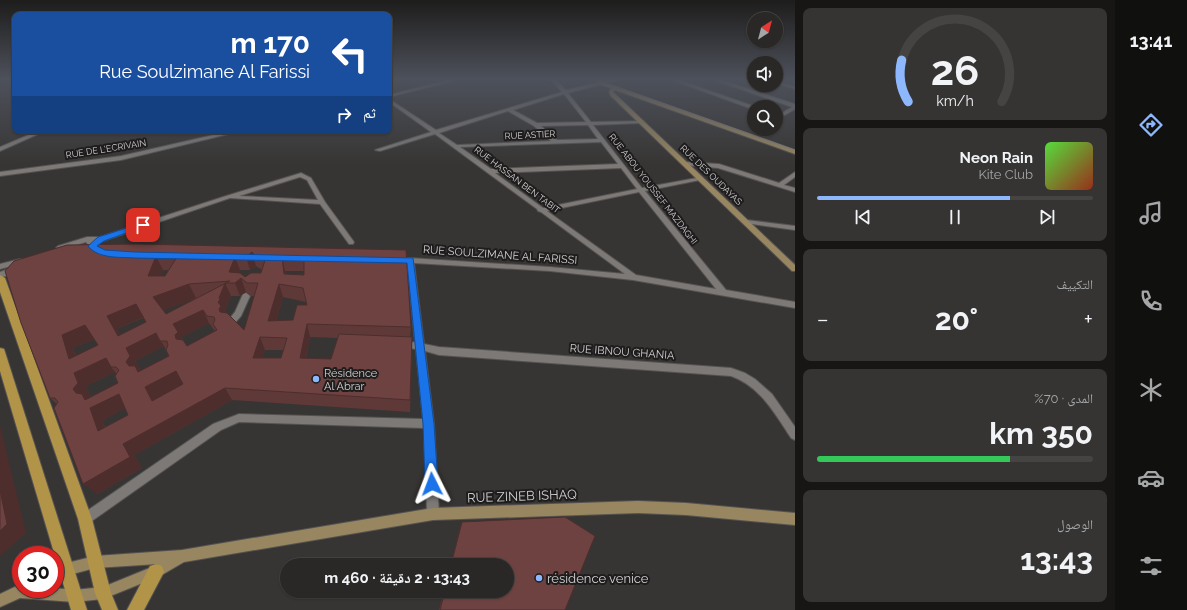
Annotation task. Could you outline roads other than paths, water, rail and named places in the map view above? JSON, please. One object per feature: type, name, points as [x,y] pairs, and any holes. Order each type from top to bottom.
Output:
[{"type":"main road","points":[[0,278],[56,420],[85,519],[103,594],[110,610]]},
{"type":"main road","points":[[0,352],[54,546]]},
{"type":"main road","points":[[136,610],[156,572]]},
{"type":"main road","points":[[64,578],[76,603]]},
{"type":"street","name":"RUE HASSAN BEN TABIT","points":[[400,107],[458,146],[540,210],[633,277]]},
{"type":"street","points":[[378,150],[513,107]]},
{"type":"street","name":"RUE ABOU YOUSSEF MAZDAGHI","points":[[577,107],[640,189],[724,292]]},
{"type":"street","name":"RUE DES OUDAYAS","points":[[626,107],[792,263],[795,269]]},
{"type":"street","points":[[669,107],[795,152]]},
{"type":"street","points":[[682,107],[795,147]]},
{"type":"street","points":[[783,114],[794,107]]},
{"type":"street","points":[[508,109],[536,125],[555,141]]},
{"type":"street","points":[[536,125],[642,122]]},
{"type":"street","points":[[0,149],[35,134]]},
{"type":"street","name":"RUE DE L'ECRIVAIN","points":[[0,174],[121,158],[225,134]]},
{"type":"street","name":"RUE ASTIER","points":[[458,146],[603,140]]},
{"type":"street","points":[[686,164],[719,166],[781,184],[795,190]]},
{"type":"street","points":[[490,171],[623,166]]},
{"type":"street","points":[[781,184],[795,174]]},
{"type":"street","points":[[61,255],[89,243],[228,197],[301,176],[309,178],[322,202],[351,242]]},
{"type":"street","points":[[540,210],[700,178]]},
{"type":"street","points":[[228,197],[322,202]]},
{"type":"street","points":[[747,222],[795,228]]},
{"type":"street","points":[[51,251],[89,243]]},
{"type":"street","points":[[89,243],[97,251],[105,253]]},
{"type":"street","points":[[0,267],[29,258]]},
{"type":"street","name":"RUE SOULZIMANE AL FARISSI","points":[[387,260],[410,260],[633,277],[724,292],[795,306]]},
{"type":"street","points":[[410,260],[428,424],[433,514]]},
{"type":"street","points":[[0,275],[23,268]]},
{"type":"street","points":[[230,323],[238,314],[246,296]]},
{"type":"street","name":"RUE IBNOU GHANIA","points":[[396,345],[420,346],[439,351],[731,372],[750,379],[764,391],[795,435]]},
{"type":"street","points":[[85,519],[217,427],[239,418],[428,424]]},
{"type":"street","name":"RUE ZINEB ISHAQ","points":[[64,571],[95,562],[182,556],[433,514],[638,507],[686,509],[795,519]]},
{"type":"street","name":"RUE ZINEB ISHAQ","points":[[56,598],[76,603],[103,594],[156,572],[182,556]]},
{"type":"street","points":[[0,601],[12,595]]},
{"type":"tram line","points":[[675,107],[795,150]]},
{"type":"place","name":"Résidence Al Abrar","points":[[316,379]]},
{"type":"place","name":"résidence venice","points":[[539,578]]}]
